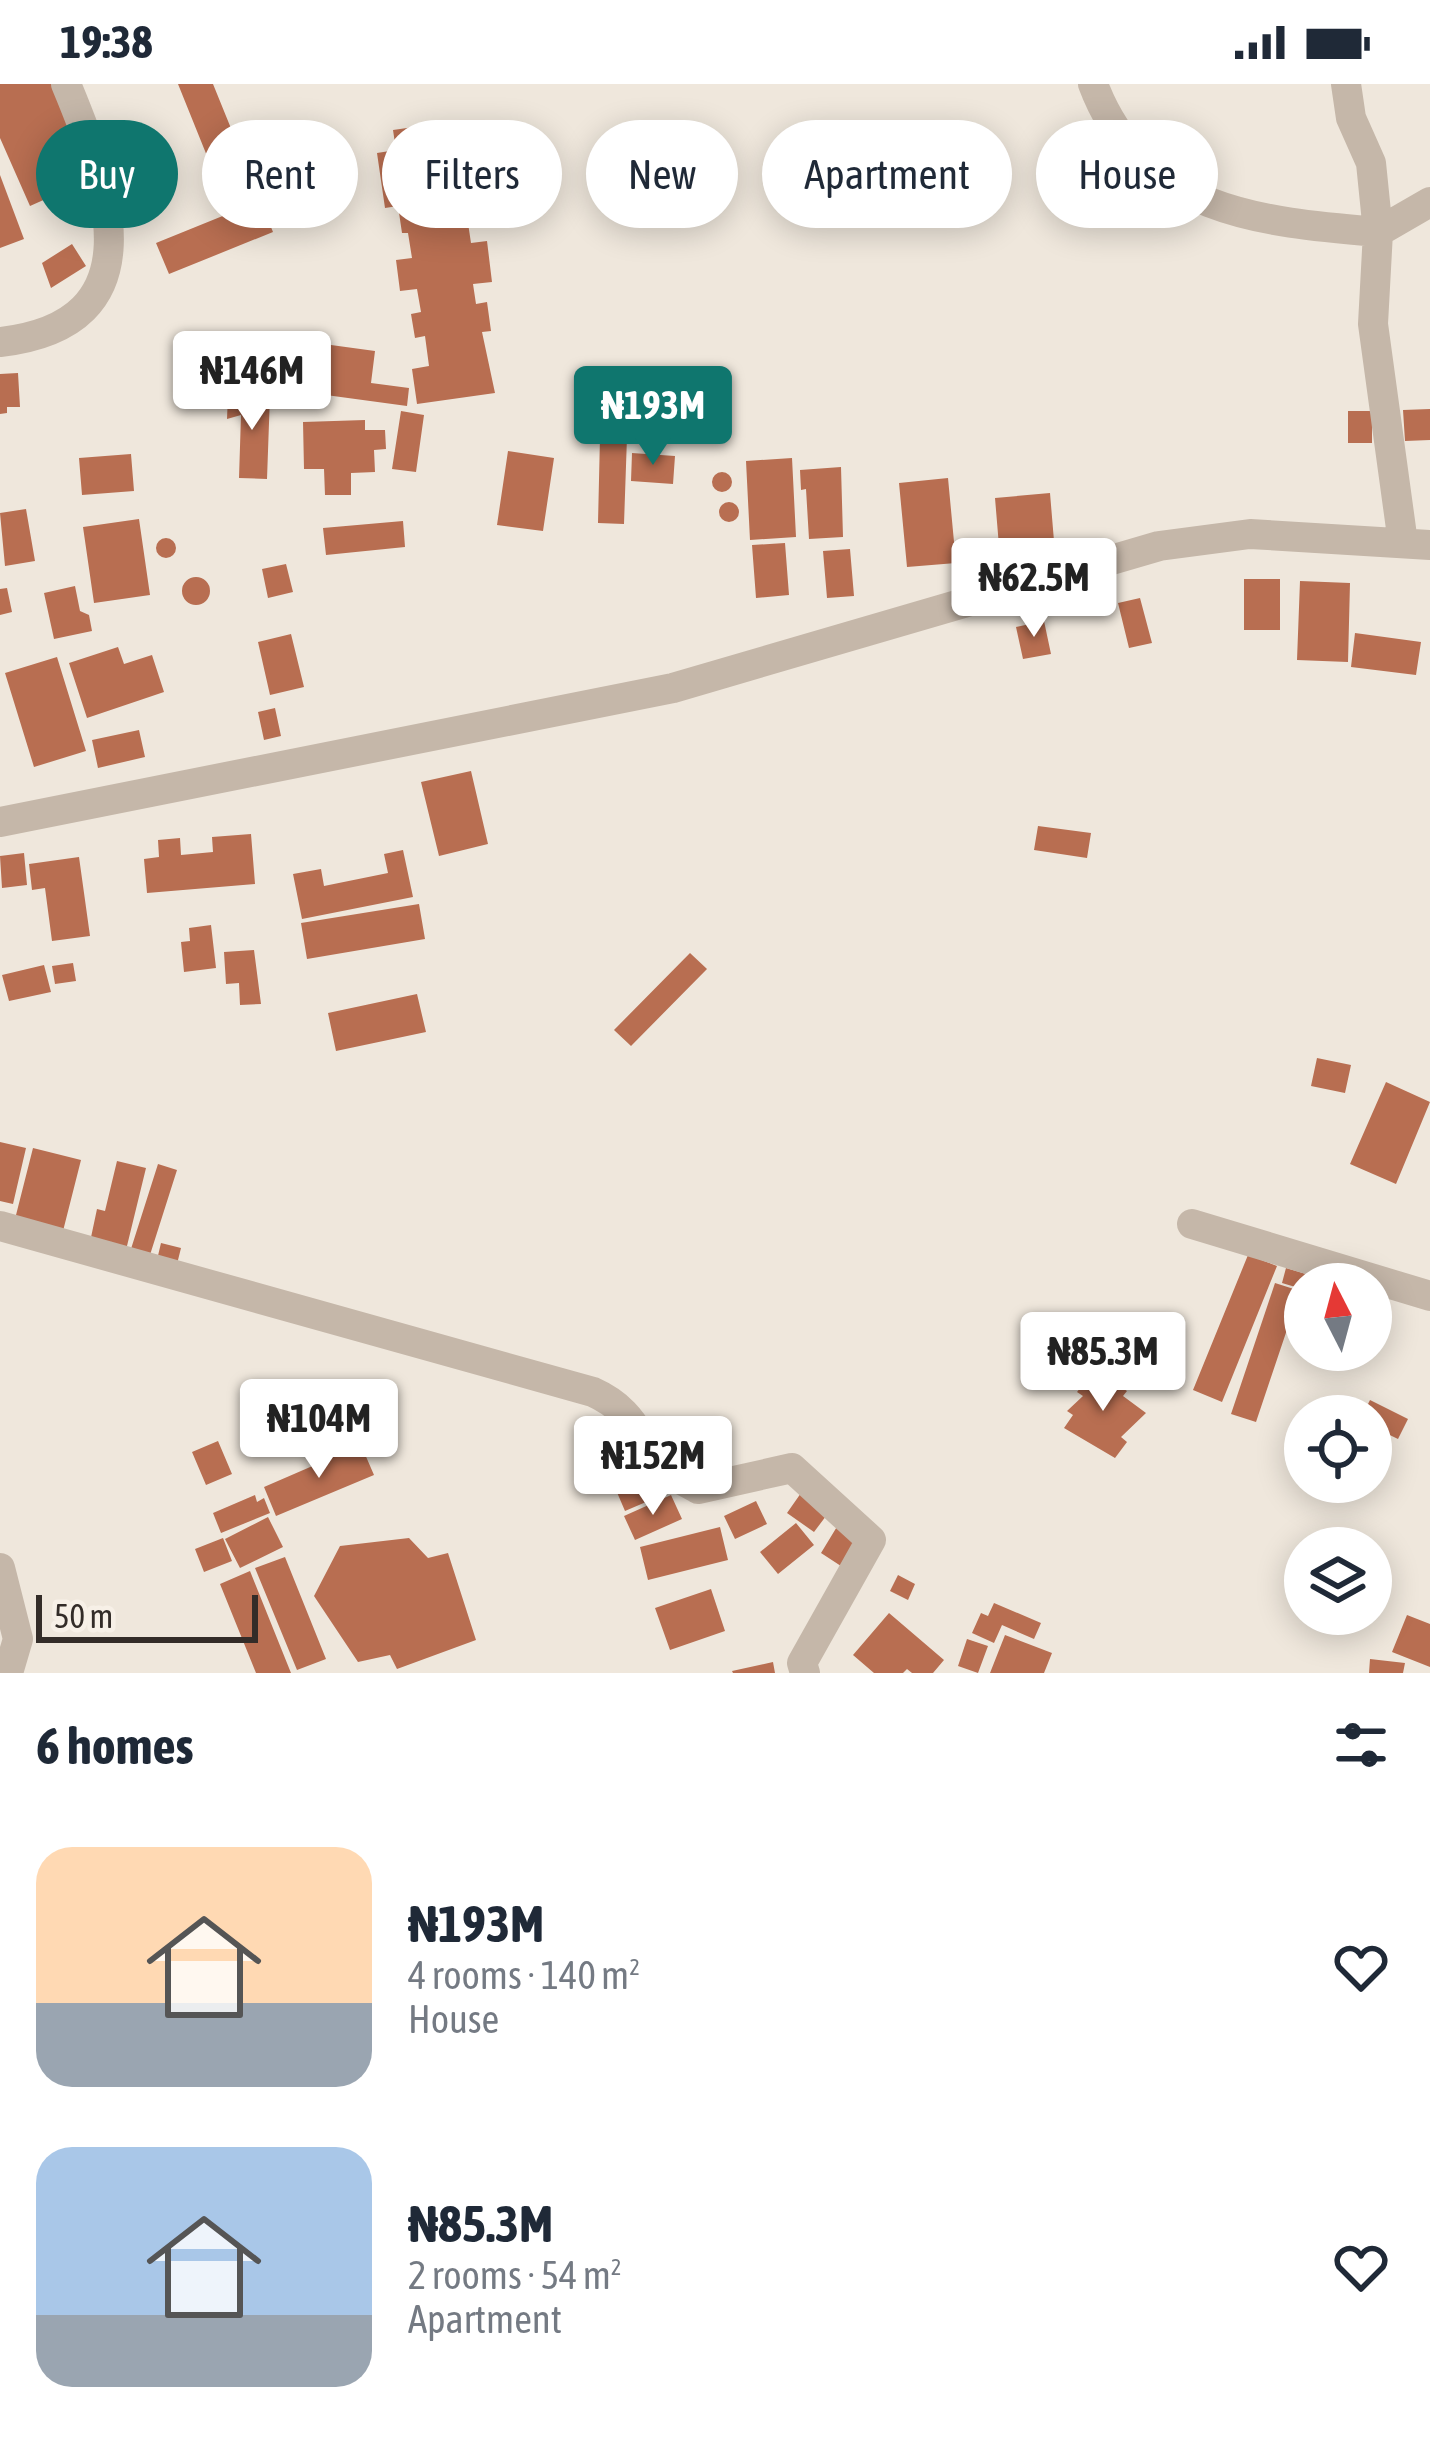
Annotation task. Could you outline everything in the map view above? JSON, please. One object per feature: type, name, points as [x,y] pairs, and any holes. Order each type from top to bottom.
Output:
[{"type":"street","points":[[0,342],[35,338],[77,317],[97,296],[107,270],[111,240],[107,207],[67,84]]},
{"type":"street","points":[[1093,84],[1103,110],[1132,152],[1191,197],[1277,224],[1378,232],[1430,202]]},
{"type":"street","points":[[0,822],[673,688],[1160,546],[1250,534],[1416,544],[1373,324],[1378,232],[1371,163],[1351,118],[1346,84]]},
{"type":"street","points":[[1192,1224],[1430,1296]]},
{"type":"street","points":[[0,1226],[593,1392],[618,1403],[658,1458],[698,1489],[792,1468],[871,1540],[823,1619],[802,1663],[805,1673]]},
{"type":"street","points":[[0,1568],[18,1639],[8,1673]]},
{"type":"building","points":[[0,84],[54,84],[70,120],[36,120],[36,203],[30,206],[0,138]]},
{"type":"building","points":[[178,84],[213,84],[228,120],[202,120],[202,144]]},
{"type":"building","points":[[0,175],[24,239],[0,248]]},
{"type":"building","points":[[202,224],[202,228],[271,228],[273,232],[169,274],[156,243]]},
{"type":"building","points":[[401,228],[469,228],[471,243],[487,241],[492,282],[473,284],[476,304],[487,302],[491,331],[482,332],[495,393],[417,404],[412,369],[429,366],[425,336],[415,338],[411,314],[421,312],[417,289],[400,291],[396,260],[412,258],[408,233]]},
{"type":"building","points":[[72,244],[86,266],[51,288],[42,263]]},
{"type":"building","points":[[250,334],[375,351],[371,383],[409,388],[407,406],[244,384]]},
{"type":"building","points":[[202,340],[242,345],[236,384],[197,379]]},
{"type":"building","points":[[18,373],[20,407],[7,407],[7,413],[0,414],[0,374]]},
{"type":"building","points":[[228,394],[270,395],[267,479],[239,478],[241,415],[227,419]]},
{"type":"building","points":[[1430,409],[1430,440],[1405,441],[1403,410]]},
{"type":"building","points":[[401,411],[424,415],[416,472],[392,469]]},
{"type":"building","points":[[1348,411],[1372,411],[1372,443],[1348,443]]},
{"type":"building","points":[[365,420],[365,430],[385,430],[386,449],[374,450],[375,472],[351,473],[351,495],[325,495],[324,469],[304,469],[303,422]]},
{"type":"building","points":[[600,437],[627,437],[624,524],[598,523]]},
{"type":"building","points":[[508,451],[554,458],[543,531],[497,525]]},
{"type":"building","points":[[632,453],[675,456],[673,484],[631,481]]},
{"type":"building","points":[[131,454],[134,491],[82,495],[79,458]]},
{"type":"building","points":[[792,458],[796,537],[750,540],[746,461]]},
{"type":"building","points":[[841,467],[843,537],[809,539],[800,470]]},
{"type":"building","points":[[722,472],[732,482],[722,492],[712,482]]},
{"type":"building","points":[[948,478],[956,563],[907,567],[899,483]]},
{"type":"building","points":[[1050,493],[1054,541],[999,546],[995,498]]},
{"type":"building","points":[[729,502],[739,512],[729,522],[719,512]]},
{"type":"building","points":[[26,509],[35,561],[5,566],[0,513]]},
{"type":"building","points":[[139,519],[150,595],[94,603],[83,527]]},
{"type":"building","points":[[403,521],[405,547],[326,555],[323,528]]},
{"type":"building","points":[[166,538],[176,548],[166,558],[156,548]]},
{"type":"building","points":[[785,543],[789,595],[756,598],[752,545]]},
{"type":"building","points":[[850,549],[854,596],[827,598],[823,551]]},
{"type":"building","points":[[286,564],[293,592],[268,598],[262,569]]},
{"type":"building","points":[[196,577],[206,581],[210,591],[206,601],[196,605],[186,601],[182,591],[186,581]]},
{"type":"building","points":[[1244,579],[1280,579],[1280,630],[1244,630]]},
{"type":"building","points":[[1300,581],[1350,583],[1348,662],[1297,660]]},
{"type":"building","points":[[75,586],[80,611],[89,615],[92,631],[54,639],[44,593]]},
{"type":"building","points":[[7,588],[12,612],[0,615],[0,589]]},
{"type":"building","points":[[1140,598],[1152,643],[1129,648],[1118,603]]},
{"type":"building","points":[[1044,621],[1051,654],[1023,659],[1016,627]]},
{"type":"building","points":[[1355,633],[1421,642],[1416,675],[1351,667]]},
{"type":"building","points":[[291,634],[304,687],[270,695],[258,642]]},
{"type":"building","points":[[118,647],[124,664],[152,655],[164,692],[87,718],[69,663]]},
{"type":"building","points":[[57,657],[86,751],[34,767],[5,673]]},
{"type":"building","points":[[275,708],[281,736],[264,740],[258,712]]},
{"type":"building","points":[[139,730],[145,757],[98,768],[92,740]]},
{"type":"building","points":[[471,771],[488,844],[439,856],[421,782]]},
{"type":"building","points":[[1038,826],[1091,833],[1087,858],[1034,850]]},
{"type":"building","points":[[251,834],[255,884],[147,893],[144,859],[159,857],[158,840],[180,838],[181,855],[213,852],[212,837]]},
{"type":"building","points":[[403,850],[413,897],[302,919],[293,874],[321,869],[324,886],[388,873],[384,854]]},
{"type":"building","points":[[24,853],[27,885],[2,888],[0,856]]},
{"type":"building","points":[[79,857],[90,936],[52,941],[45,888],[32,890],[29,864]]},
{"type":"building","points":[[419,904],[425,939],[307,959],[301,923]]},
{"type":"building","points":[[211,925],[216,968],[184,972],[181,942],[190,941],[189,928]]},
{"type":"building","points":[[254,950],[261,1004],[240,1005],[239,983],[226,984],[224,952]]},
{"type":"building","points":[[690,953],[707,969],[631,1046],[614,1030]]},
{"type":"building","points":[[73,963],[76,981],[55,984],[52,966]]},
{"type":"building","points":[[44,965],[51,992],[9,1001],[2,975]]},
{"type":"building","points":[[417,994],[426,1032],[336,1051],[328,1013]]},
{"type":"building","points":[[1317,1058],[1351,1065],[1345,1093],[1311,1086]]},
{"type":"building","points":[[1386,1082],[1430,1102],[1396,1184],[1350,1164]]},
{"type":"building","points":[[0,1142],[26,1148],[13,1204],[0,1201]]},
{"type":"building","points":[[33,1148],[81,1160],[63,1231],[15,1219]]},
{"type":"building","points":[[117,1161],[146,1168],[126,1250],[90,1242],[97,1209],[105,1211]]},
{"type":"building","points":[[158,1164],[177,1170],[149,1258],[130,1252]]},
{"type":"building","points":[[161,1243],[181,1248],[176,1268],[156,1264]]},
{"type":"building","points":[[1248,1255],[1277,1266],[1222,1402],[1193,1390]]},
{"type":"building","points":[[1275,1283],[1284,1286],[1284,1339],[1256,1422],[1231,1414]]},
{"type":"building","points":[[1117,1322],[1132,1332],[1137,1324],[1152,1333],[1147,1341],[1175,1359],[1161,1380],[1104,1344]]},
{"type":"building","points":[[1095,1369],[1127,1391],[1123,1396],[1146,1413],[1121,1437],[1127,1442],[1115,1458],[1064,1428],[1073,1415],[1067,1411],[1083,1396],[1077,1392]]},
{"type":"building","points":[[1392,1411],[1408,1419],[1398,1439],[1392,1436]]},
{"type":"building","points":[[218,1441],[232,1474],[206,1485],[192,1452]]},
{"type":"building","points":[[361,1445],[374,1475],[276,1516],[264,1487]]},
{"type":"building","points":[[634,1457],[653,1499],[625,1511],[607,1469]]},
{"type":"building","points":[[801,1493],[829,1512],[814,1532],[787,1513]]},
{"type":"building","points":[[255,1495],[257,1502],[264,1498],[270,1513],[221,1533],[213,1513]]},
{"type":"building","points":[[671,1495],[682,1519],[635,1540],[624,1516]]},
{"type":"building","points":[[756,1501],[767,1524],[735,1539],[724,1516]]},
{"type":"building","points":[[268,1517],[283,1547],[240,1568],[225,1539]]},
{"type":"building","points":[[796,1523],[814,1545],[778,1574],[760,1552]]},
{"type":"building","points":[[838,1525],[862,1540],[844,1568],[821,1553]]},
{"type":"building","points":[[720,1527],[728,1560],[648,1580],[640,1547]]},
{"type":"building","points":[[223,1538],[232,1561],[204,1572],[195,1549]]},
{"type":"building","points":[[409,1538],[428,1558],[448,1553],[476,1640],[397,1669],[390,1655],[358,1662],[314,1596],[340,1546]]},
{"type":"building","points":[[285,1557],[326,1659],[297,1670],[255,1568]]},
{"type":"building","points":[[250,1571],[291,1673],[256,1673],[220,1584]]},
{"type":"building","points":[[898,1575],[915,1584],[908,1600],[890,1591]]},
{"type":"building","points":[[711,1589],[725,1631],[670,1650],[655,1608]]},
{"type":"building","points":[[994,1603],[1041,1623],[1034,1639],[1002,1625],[994,1643],[972,1633],[981,1613],[988,1616]]},
{"type":"building","points":[[889,1613],[944,1660],[933,1673],[907,1669],[874,1673],[853,1655]]},
{"type":"building","points":[[1407,1615],[1430,1624],[1430,1667],[1392,1652]]},
{"type":"building","points":[[1005,1635],[1052,1653],[1044,1673],[990,1673]]},
{"type":"building","points":[[967,1639],[988,1646],[978,1673],[958,1666]]},
{"type":"building","points":[[1370,1659],[1405,1663],[1403,1673],[1369,1673]]},
{"type":"building","points":[[773,1662],[775,1673],[732,1671]]}]
